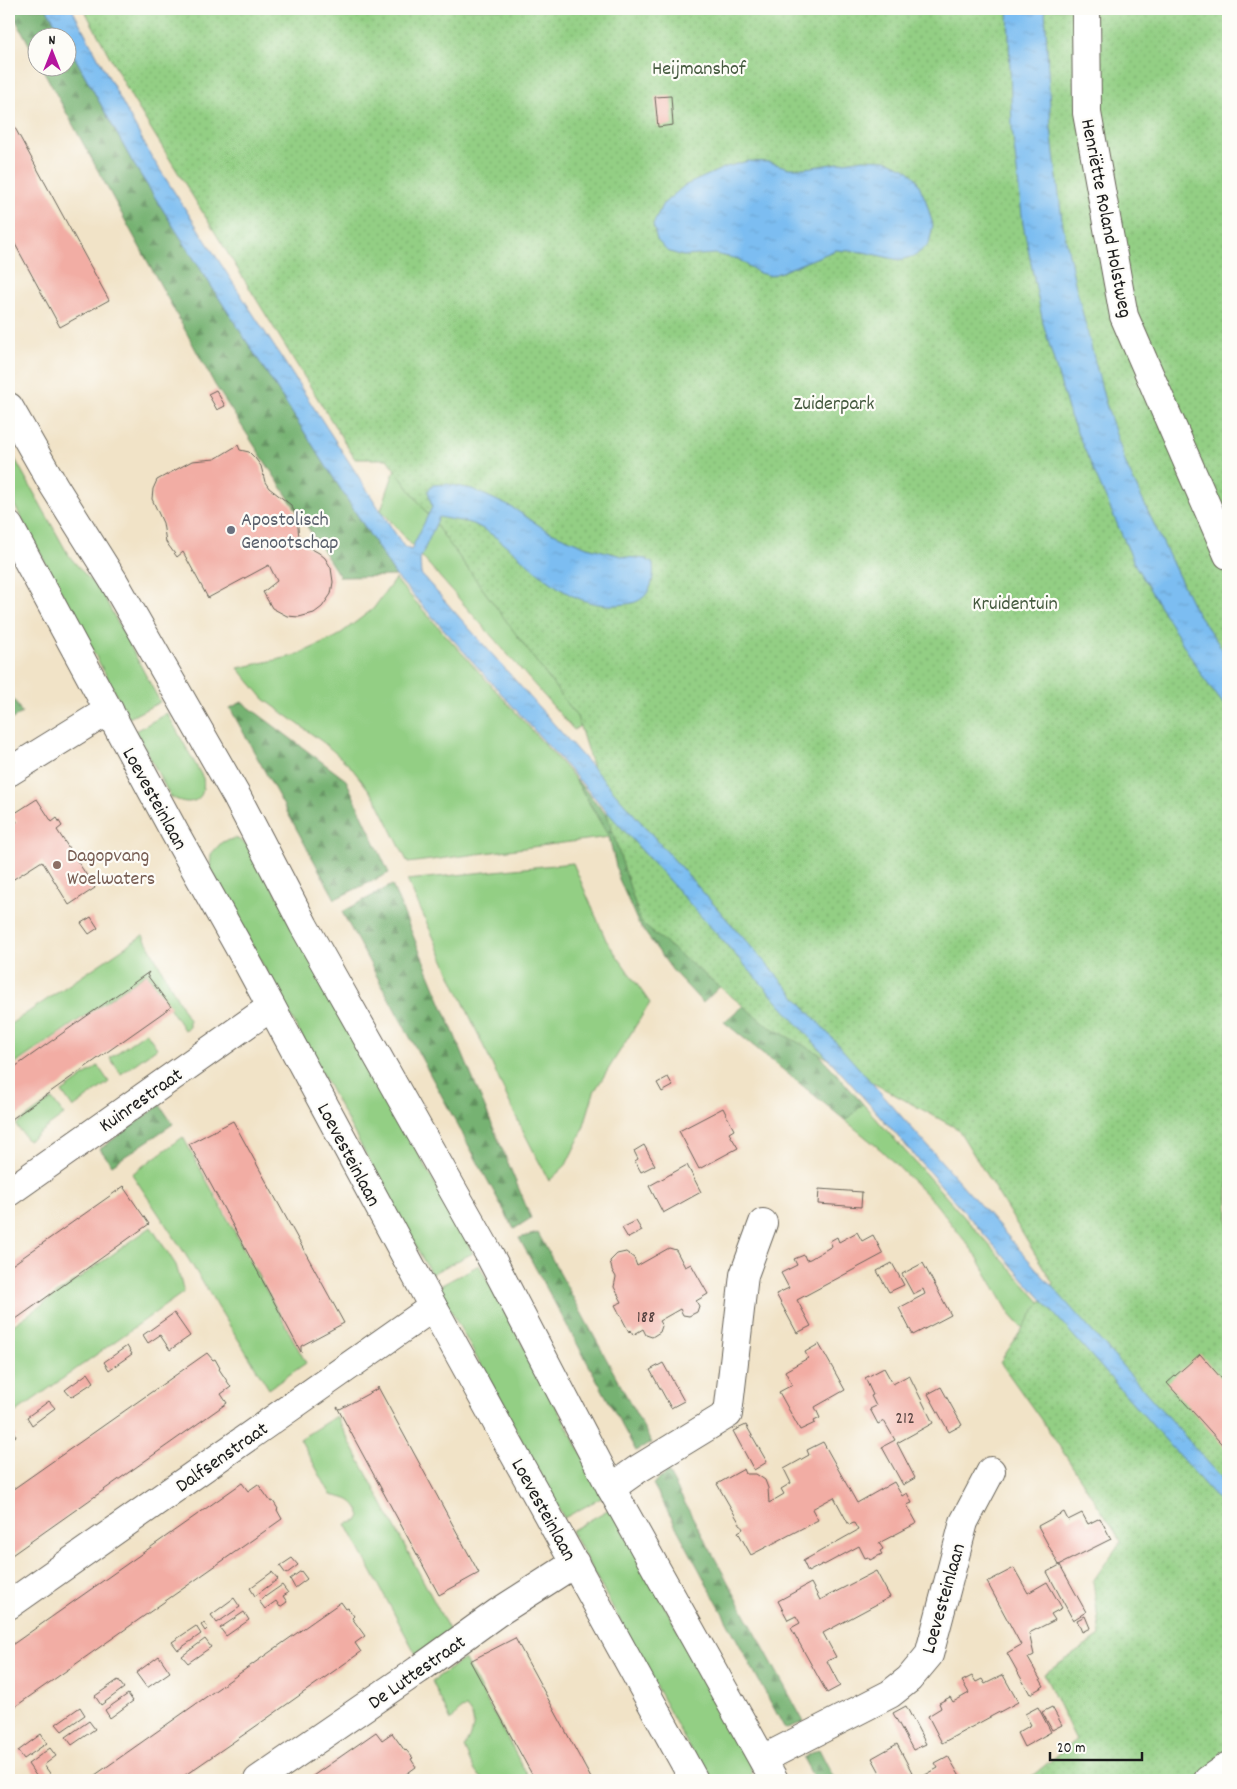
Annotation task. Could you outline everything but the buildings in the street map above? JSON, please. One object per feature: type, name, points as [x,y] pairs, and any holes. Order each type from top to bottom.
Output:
[{"type":"main road","name":"Henriëtte Roland Holstweg","points":[[1086,9],[1087,113],[1124,316],[1228,556]]},
{"type":"main road","name":"Loevesteinlaan","points":[[9,407],[54,486],[118,588],[237,797],[304,926],[489,1254],[611,1488],[768,1770],[890,1694],[909,1679],[929,1655],[964,1522],[991,1471]]},
{"type":"main road","name":"Loevesteinlaan","points":[[9,526],[272,1007],[433,1307],[694,1780]]},
{"type":"main road","points":[[9,772],[109,710]]},
{"type":"main road","name":"Kuinrestraat","points":[[9,1192],[272,1007]]},
{"type":"main road","points":[[611,1488],[638,1469],[728,1414],[744,1275],[763,1223]]},
{"type":"main road","name":"Dalfsenstraat","points":[[9,1605],[433,1307]]},
{"type":"main road","name":"De Luttestraat","points":[[258,1780],[410,1676],[497,1613],[575,1563]]},
{"type":"main road","points":[[1208,1780],[1228,1766]]},
{"type":"green space","points":[[10,9],[47,9],[58,28],[28,28],[28,42]]},
{"type":"green space","name":"Zuiderpark","points":[[84,9],[1228,9],[1228,1780],[1027,1780],[1076,1740],[1044,1674],[1100,1636],[1093,1581],[1121,1541],[1054,1438],[1000,1362],[1053,1283],[958,1129],[768,1026],[641,923],[577,717],[387,459],[355,459],[132,98]]},
{"type":"green space","points":[[78,63],[133,163],[396,576],[340,577],[215,385],[47,78],[78,78]]},
{"type":"green space","points":[[9,448],[69,556],[103,595],[160,702],[129,718],[9,495]]},
{"type":"green space","points":[[399,457],[600,712],[574,730],[381,510]]},
{"type":"green space","points":[[395,579],[574,777],[609,837],[408,863],[376,799],[350,766],[324,743],[264,699],[238,668],[294,656],[336,637],[373,609]]},
{"type":"green space","points":[[11,695],[22,713],[9,721],[9,696]]},
{"type":"green space","points":[[242,702],[346,780],[389,873],[335,899],[230,708]]},
{"type":"green space","points":[[167,713],[203,778],[204,786],[202,793],[190,802],[177,800],[170,796],[136,731]]},
{"type":"green space","points":[[574,777],[739,968],[703,1003],[673,971],[638,923],[619,879],[609,837]]},
{"type":"green space","points":[[236,838],[251,847],[473,1253],[431,1274],[210,868],[211,854],[222,842]]},
{"type":"green space","points":[[573,863],[606,940],[650,1003],[594,1092],[582,1132],[566,1165],[549,1181],[519,1123],[407,880]]},
{"type":"green space","points":[[392,885],[531,1218],[514,1229],[342,912]]},
{"type":"green space","points":[[143,935],[189,1020],[189,1027],[184,1030],[147,973],[9,1068],[9,1025]]},
{"type":"green space","points":[[762,989],[863,1104],[846,1121],[724,1022]]},
{"type":"green space","points":[[146,1032],[157,1048],[121,1074],[110,1058]]},
{"type":"green space","points":[[98,1066],[109,1082],[73,1108],[62,1092]]},
{"type":"green space","points":[[52,1099],[64,1115],[28,1141],[16,1125]]},
{"type":"green space","points":[[863,1104],[1101,1370],[1029,1335],[1010,1314],[976,1255],[935,1203],[881,1150],[846,1121]]},
{"type":"green space","points":[[160,1105],[173,1124],[112,1165],[100,1149]]},
{"type":"green space","points":[[183,1137],[306,1363],[269,1389],[182,1249],[132,1174]]},
{"type":"green space","points":[[151,1227],[176,1265],[184,1292],[9,1417],[9,1328]]},
{"type":"green space","points":[[538,1233],[652,1443],[636,1451],[519,1238]]},
{"type":"green space","points":[[479,1265],[605,1496],[564,1518],[438,1287]]},
{"type":"green space","points":[[336,1416],[453,1637],[418,1658],[346,1524],[358,1521],[361,1516],[356,1506],[350,1501],[331,1495],[300,1439]]},
{"type":"green space","points":[[668,1472],[804,1722],[785,1729],[653,1484]]},
{"type":"green space","points":[[611,1508],[751,1764],[752,1780],[707,1780],[571,1531]]},
{"type":"green space","points":[[464,1659],[530,1780],[483,1779],[473,1768],[464,1748],[473,1728],[473,1718],[466,1708],[461,1709],[451,1721],[432,1681]]},
{"type":"green space","points":[[819,1749],[835,1780],[815,1780],[803,1758]]},
{"type":"water","points":[[47,9],[72,9],[151,156],[404,547],[411,550],[432,507],[428,491],[433,485],[447,484],[472,489],[513,508],[546,530],[587,547],[626,557],[646,559],[653,564],[650,588],[638,601],[608,605],[587,602],[569,594],[551,582],[501,541],[478,526],[439,517],[420,559],[421,574],[1228,1485],[1228,1511],[879,1115],[396,576],[133,163],[78,63],[78,28],[58,28]]},
{"type":"water","points":[[1008,9],[1045,9],[1051,128],[1062,220],[1075,283],[1105,401],[1127,467],[1180,579],[1195,610],[1228,657],[1228,710],[1204,679],[1135,565],[1070,416],[1043,323],[1023,224],[1012,128]]},
{"type":"water","points":[[863,159],[886,160],[905,168],[916,178],[926,201],[933,225],[929,244],[915,256],[899,260],[863,252],[836,250],[771,276],[759,273],[738,259],[715,254],[683,256],[667,251],[657,240],[653,225],[662,205],[684,186],[726,167],[748,161],[769,162],[789,168],[806,168]]},
{"type":"place","name":"Apostolisch Genootschap","points":[[231,530]]},
{"type":"place","name":"Dagopvang Woelwaters","points":[[57,865]]},
{"type":"park label","name":"Heijmanshof","points":[[699,67]]},
{"type":"park label","name":"Kruidentuin","points":[[1015,602]]}]
